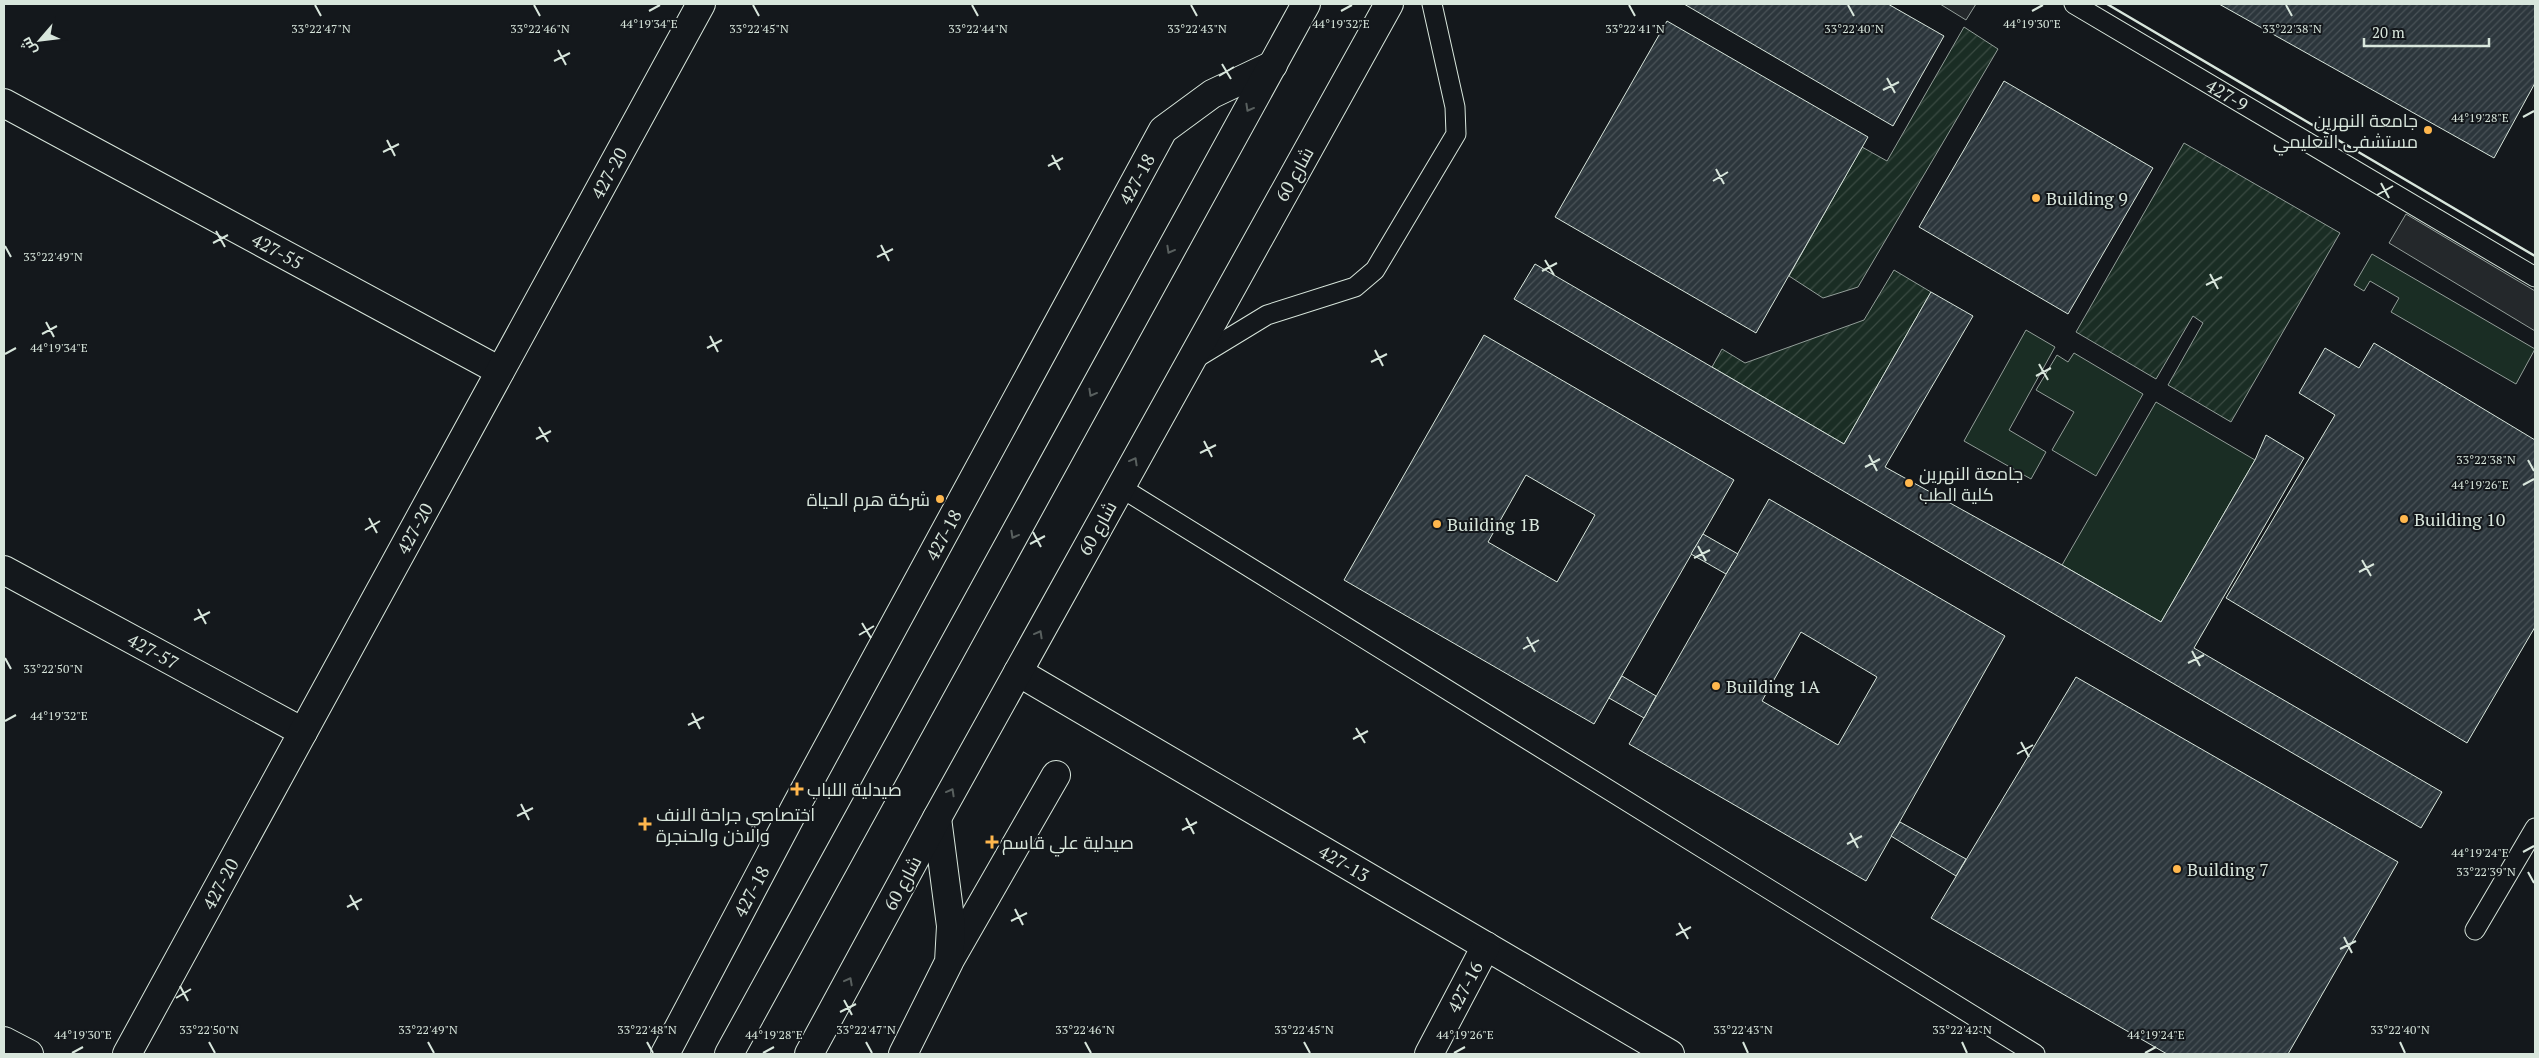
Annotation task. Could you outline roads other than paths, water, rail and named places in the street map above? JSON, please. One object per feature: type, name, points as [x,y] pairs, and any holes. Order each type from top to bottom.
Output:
[{"type":"street","points":[[728,1054],[1306,4]]},
{"type":"street","name":"شارع 60","points":[[809,1054],[937,818],[1389,4]]},
{"type":"street","name":"427-20","points":[[127,1054],[698,5]]},
{"type":"street","name":"427-18","points":[[664,1054],[1162,130],[1212,94],[1273,65]]},
{"type":"street","name":"427-55","points":[[4,103],[500,371]]},
{"type":"street","name":"427-57","points":[[4,570],[303,732]]},
{"type":"street","name":"427-13","points":[[1018,672],[1670,1054]]},
{"type":"street","points":[[903,1054],[949,962],[1056,775]]},
{"type":"street","points":[[937,818],[951,926],[949,962]]},
{"type":"street","name":"427-16","points":[[1429,1054],[1486,946]]},
{"type":"street","points":[[4,1041],[29,1054]]},
{"type":"lane","points":[[1190,362],[1267,315],[1355,288],[1375,270],[1456,134],[1455,107],[1432,4]]},
{"type":"lane","name":"427-9","points":[[2074,4],[2535,277]]},
{"type":"lane","points":[[1120,487],[2036,1054]]},
{"type":"lane","points":[[2475,930],[2535,828]]},
{"type":"place","name":"جامعة النهرين مستشفى التعليمي","points":[[2428,130]]},
{"type":"place","name":"Building 9","points":[[2036,198]]},
{"type":"place","name":"جامعة النهرين كلية الطب","points":[[1909,483]]},
{"type":"place","name":"شركة هرم الحياة","points":[[940,499]]},
{"type":"place","name":"Building 10","points":[[2404,519]]},
{"type":"place","name":"Building 1B","points":[[1437,524]]},
{"type":"place","name":"Building 1A","points":[[1716,686]]},
{"type":"place","name":"صيدلية اللباب","points":[[797,789]]},
{"type":"place","name":"اختصاصي جراحة الانف والاذن والحنجرة","points":[[645,824]]},
{"type":"place","name":"صيدلية علي قاسم","points":[[992,842]]},
{"type":"place","name":"Building 7","points":[[2177,869]]}]
